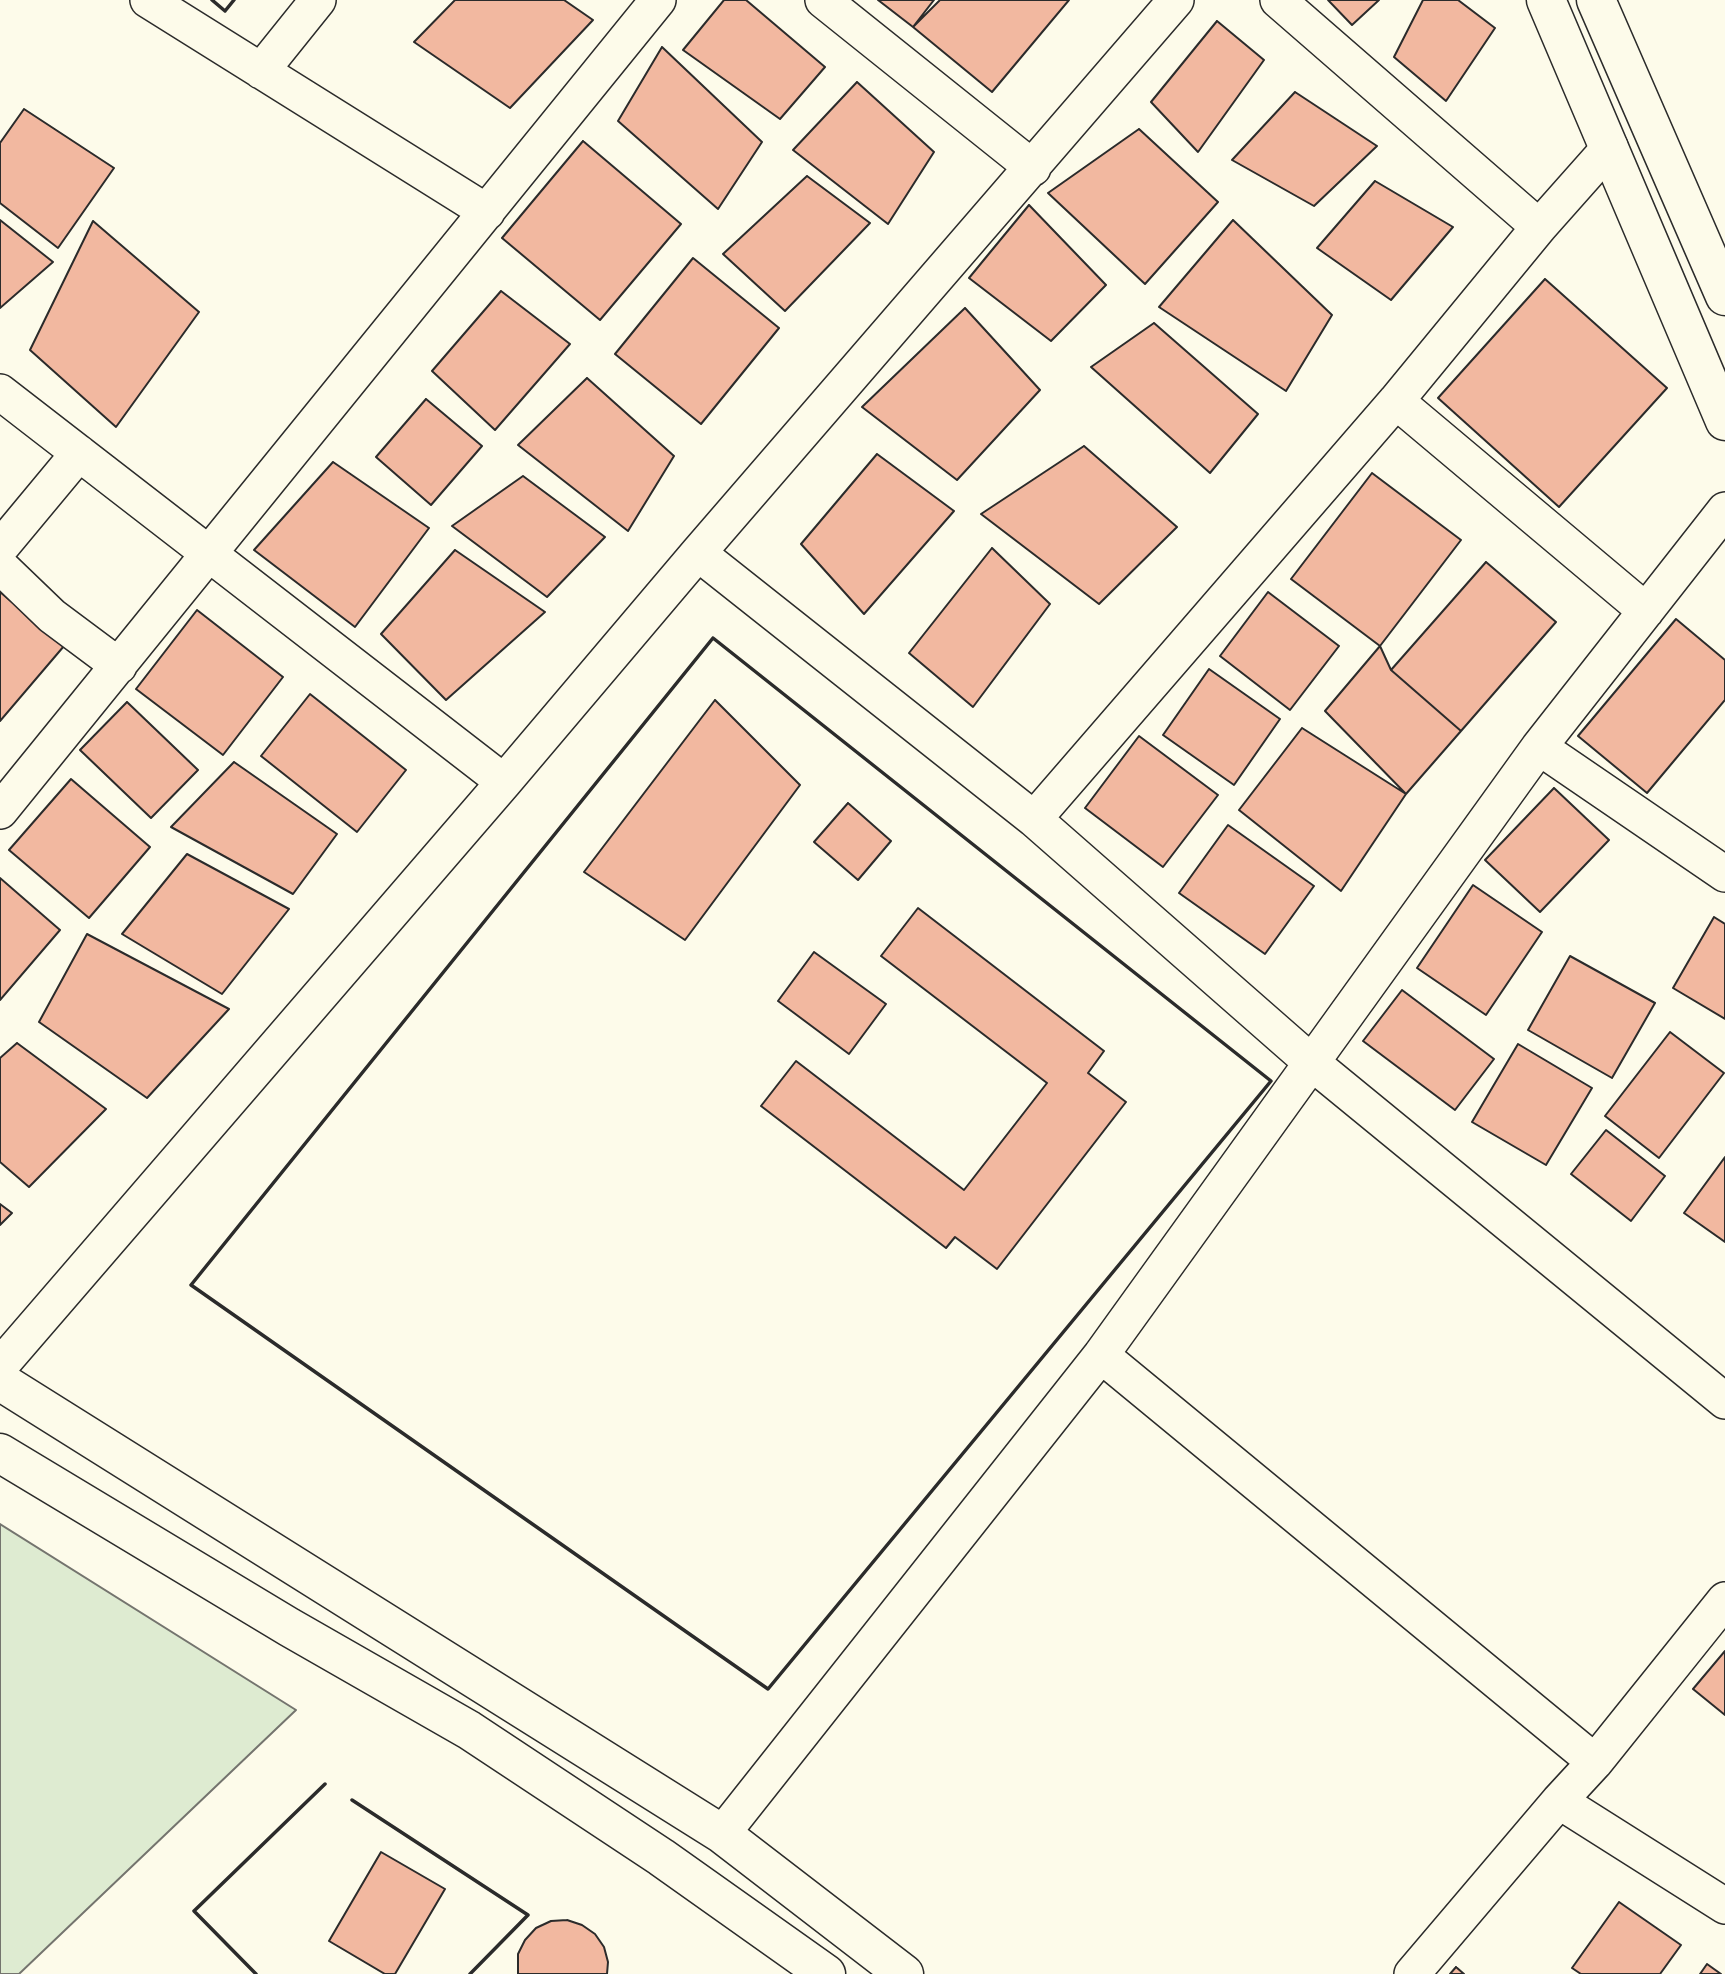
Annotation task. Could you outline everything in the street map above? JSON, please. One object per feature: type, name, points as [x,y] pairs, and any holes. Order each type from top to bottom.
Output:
[{"type":"street","points":[[148,0],[487,212]]},
{"type":"street","points":[[261,71],[318,0]]},
{"type":"street","points":[[0,811],[658,0]]},
{"type":"street","points":[[823,0],[1033,168]]},
{"type":"street","points":[[0,1366],[1177,0]]},
{"type":"street","points":[[1278,0],[1539,227]]},
{"type":"street","points":[[1546,0],[1725,421]]},
{"type":"street","points":[[1595,0],[1725,296]]},
{"type":"street","points":[[1034,819],[1396,401],[1539,227],[1610,147]]},
{"type":"street","points":[[0,392],[504,782]]},
{"type":"street","points":[[1396,401],[1646,611]]},
{"type":"street","points":[[0,548],[79,453]]},
{"type":"street","points":[[722,1834],[1101,1355],[1539,747],[1725,510]]},
{"type":"street","points":[[698,553],[1034,819],[1311,1062],[1725,1401]]},
{"type":"street","points":[[0,566],[52,616],[119,666]]},
{"type":"street","points":[[1539,747],[1725,874]]},
{"type":"street","points":[[1101,1355],[1595,1762]]},
{"type":"street","points":[[0,1381],[722,1834],[904,1974]]},
{"type":"street","points":[[0,1453],[277,1620],[469,1730],[661,1857],[825,1974]]},
{"type":"street","points":[[1412,1974],[1595,1762],[1725,1600]]},
{"type":"street","points":[[1559,1801],[1725,1906]]},
{"type":"green space","points":[[0,1524],[296,1710],[19,1974],[0,1974]]},
{"type":"building","points":[[455,0],[564,0],[593,20],[510,108],[414,42]]},
{"type":"building","points":[[724,0],[746,0],[825,67],[780,119],[683,50]]},
{"type":"building","points":[[878,0],[934,0],[913,27]]},
{"type":"building","points":[[940,0],[1069,0],[992,92],[913,27]]},
{"type":"building","points":[[1328,0],[1379,0],[1352,25]]},
{"type":"building","points":[[1423,0],[1458,0],[1495,28],[1446,101],[1394,57]]},
{"type":"building","points":[[1217,21],[1264,60],[1198,152],[1151,102]]},
{"type":"building","points":[[662,47],[762,142],[718,209],[618,121]]},
{"type":"building","points":[[857,82],[934,152],[888,224],[793,150]]},
{"type":"building","points":[[1295,92],[1377,146],[1314,206],[1232,160]]},
{"type":"building","points":[[24,109],[114,168],[58,248],[0,203],[0,143]]},
{"type":"building","points":[[1139,129],[1218,202],[1145,284],[1048,193]]},
{"type":"building","points":[[583,141],[681,224],[600,320],[502,238]]},
{"type":"building","points":[[807,176],[870,223],[785,311],[723,254]]},
{"type":"building","points":[[1375,181],[1453,227],[1391,300],[1317,248]]},
{"type":"building","points":[[1029,205],[1106,285],[1051,341],[969,278]]},
{"type":"building","points":[[0,220],[53,262],[0,308]]},
{"type":"building","points":[[1233,220],[1332,315],[1286,391],[1159,307]]},
{"type":"building","points":[[93,221],[199,312],[116,427],[30,350]]},
{"type":"building","points":[[693,258],[779,328],[701,424],[615,354]]},
{"type":"building","points":[[1545,279],[1667,388],[1559,507],[1438,398]]},
{"type":"building","points":[[501,291],[570,344],[495,430],[432,371]]},
{"type":"building","points":[[965,308],[1040,390],[957,480],[862,407]]},
{"type":"building","points":[[1154,323],[1258,414],[1210,473],[1091,367]]},
{"type":"building","points":[[587,378],[674,456],[628,531],[518,445]]},
{"type":"building","points":[[426,399],[482,446],[431,505],[376,457]]},
{"type":"building","points":[[1084,446],[1177,527],[1099,604],[981,514]]},
{"type":"building","points":[[877,454],[954,511],[864,614],[801,544]]},
{"type":"building","points":[[333,462],[429,528],[355,627],[254,550]]},
{"type":"building","points":[[1372,473],[1461,540],[1380,646],[1291,579]]},
{"type":"building","points":[[523,476],[605,537],[547,597],[452,526]]},
{"type":"building","points":[[992,548],[1050,604],[973,707],[909,653]]},
{"type":"building","points":[[455,550],[545,612],[446,700],[381,634]]},
{"type":"building","points":[[1486,562],[1556,622],[1461,731],[1391,670]]},
{"type":"building","points":[[0,592],[64,646],[0,721]]},
{"type":"building","points":[[1268,592],[1339,646],[1290,710],[1220,656]]},
{"type":"building","points":[[197,610],[283,677],[223,755],[136,689]]},
{"type":"building","points":[[1676,619],[1725,660],[1725,700],[1647,793],[1578,736]]},
{"type":"building","points":[[1380,646],[1391,670],[1461,731],[1406,794],[1325,711]]},
{"type":"building","points":[[1209,669],[1280,719],[1234,785],[1163,735]]},
{"type":"building","points":[[310,694],[406,770],[357,832],[261,756]]},
{"type":"building","points":[[715,700],[800,785],[685,940],[584,872]]},
{"type":"building","points":[[127,702],[198,770],[151,818],[80,750]]},
{"type":"building","points":[[1302,728],[1406,794],[1341,891],[1239,810]]},
{"type":"building","points":[[1139,736],[1218,795],[1163,867],[1085,808]]},
{"type":"building","points":[[234,762],[337,834],[293,894],[171,827]]},
{"type":"building","points":[[71,779],[150,847],[89,918],[9,850]]},
{"type":"building","points":[[1554,788],[1609,840],[1540,912],[1485,860]]},
{"type":"building","points":[[848,803],[891,841],[858,880],[814,842]]},
{"type":"building","points":[[1228,825],[1314,886],[1265,954],[1179,893]]},
{"type":"building","points":[[187,854],[289,909],[222,994],[122,934]]},
{"type":"building","points":[[0,878],[60,930],[0,1000]]},
{"type":"building","points":[[1473,885],[1542,932],[1486,1015],[1417,968]]},
{"type":"building","points":[[918,908],[1104,1051],[1088,1073],[1126,1102],[997,1269],[955,1237],[946,1248],[761,1106],[796,1061],[964,1190],[1047,1083],[881,956]]},
{"type":"building","points":[[1714,917],[1725,924],[1725,1019],[1673,988]]},
{"type":"building","points":[[87,934],[229,1009],[147,1098],[39,1022]]},
{"type":"building","points":[[814,952],[886,1004],[849,1054],[778,1001]]},
{"type":"building","points":[[1570,956],[1655,1003],[1612,1078],[1528,1030]]},
{"type":"building","points":[[1402,990],[1494,1059],[1455,1110],[1363,1041]]},
{"type":"building","points":[[1670,1032],[1724,1073],[1659,1158],[1605,1116]]},
{"type":"building","points":[[17,1043],[106,1109],[29,1187],[0,1162],[0,1058]]},
{"type":"building","points":[[1518,1044],[1592,1088],[1546,1165],[1472,1122]]},
{"type":"building","points":[[1606,1130],[1665,1176],[1631,1221],[1571,1174]]},
{"type":"building","points":[[1725,1157],[1725,1242],[1684,1213]]},
{"type":"building","points":[[0,1204],[12,1213],[0,1225]]},
{"type":"building","points":[[1725,1651],[1725,1715],[1693,1689]]},
{"type":"building","points":[[381,1852],[445,1889],[395,1974],[385,1974],[329,1941]]},
{"type":"building","points":[[1619,1902],[1681,1945],[1660,1974],[1581,1974],[1572,1968]]},
{"type":"building","points":[[567,1920],[582,1925],[595,1934],[604,1947],[608,1962],[607,1974],[518,1974],[518,1954],[525,1940],[536,1928],[551,1921]]},
{"type":"building","points":[[1707,1964],[1721,1974],[1700,1974]]},
{"type":"building","points":[[1456,1967],[1464,1974],[1450,1974]]},
{"type":"wall","points":[[212,0],[225,11],[234,0]]},
{"type":"wall","points":[[713,638],[1271,1081],[768,1689],[191,1285],[713,638]]},
{"type":"wall","points":[[256,1974],[194,1911],[325,1784]]},
{"type":"wall","points":[[352,1800],[528,1915],[470,1974]]}]
